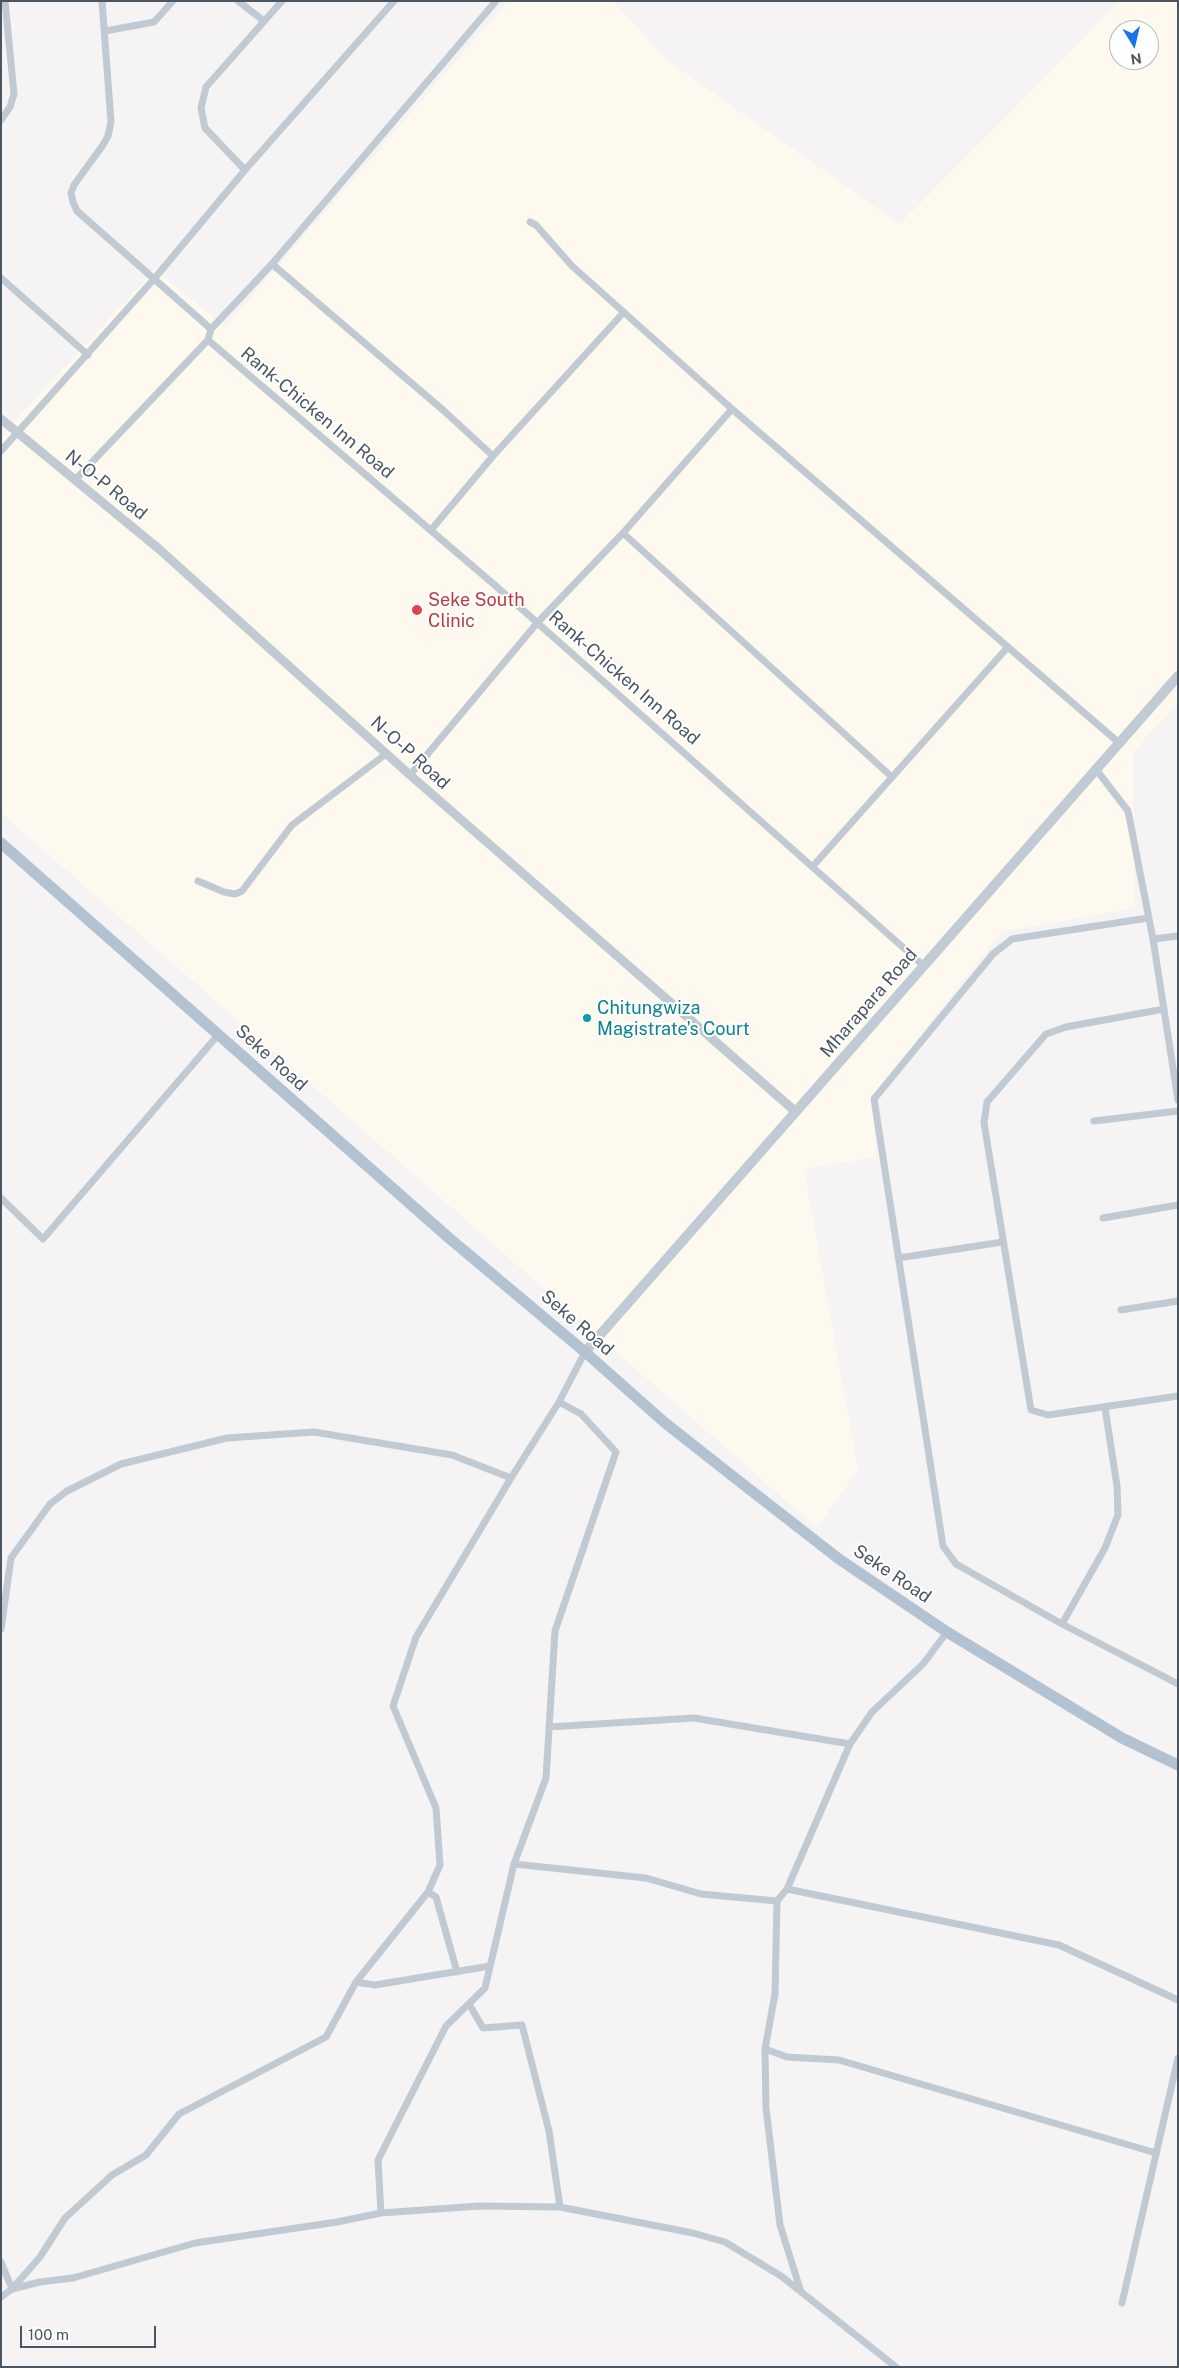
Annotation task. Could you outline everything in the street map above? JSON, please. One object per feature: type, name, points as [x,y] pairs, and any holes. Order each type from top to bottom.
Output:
[{"type":"main road","name":"Mharapara Road","points":[[585,1352],[924,966],[1094,768],[1178,676]]},
{"type":"main road","name":"Seke Road","points":[[1,843],[449,1238],[585,1352],[664,1422],[794,1524],[839,1559],[947,1632],[1122,1738],[1178,1765]]},
{"type":"street","points":[[1,120],[10,107],[14,94],[5,1]]},
{"type":"street","points":[[102,1],[106,31],[111,122],[108,136],[74,185],[72,193],[73,202],[78,211],[210,329]]},
{"type":"street","points":[[106,31],[154,22],[173,1]]},
{"type":"street","points":[[238,1],[264,21]]},
{"type":"street","points":[[245,170],[205,128],[201,108],[206,87],[282,1]]},
{"type":"street","points":[[1,451],[88,355],[245,170],[394,1]]},
{"type":"street","points":[[75,480],[208,340],[210,329],[272,264],[496,1]]},
{"type":"street","points":[[530,222],[536,226],[572,266],[732,408],[1007,648],[1118,742]]},
{"type":"street","points":[[272,264],[443,410],[493,456]]},
{"type":"street","points":[[1,278],[88,355]]},
{"type":"street","points":[[431,530],[493,456],[624,312]]},
{"type":"street","name":"Rank-Chicken Inn Road","points":[[208,340],[538,622],[924,966]]},
{"type":"street","points":[[410,775],[538,622],[623,533],[732,408]]},
{"type":"street","name":"N-O-P Road","points":[[1,419],[160,549],[386,754],[796,1112]]},
{"type":"street","points":[[623,533],[892,777]]},
{"type":"street","points":[[813,866],[1007,648]]},
{"type":"street","points":[[198,881],[224,892],[235,894],[242,891],[292,825],[386,754]]},
{"type":"street","points":[[1094,768],[1128,811],[1153,939],[1178,1100]]},
{"type":"street","points":[[1148,918],[1012,939],[993,954],[874,1099],[943,1546],[956,1564],[1062,1624],[1178,1684]]},
{"type":"street","points":[[1153,939],[1178,936]]},
{"type":"street","points":[[1164,1009],[1066,1027],[1046,1034],[987,1102],[984,1124],[1031,1410],[1048,1415],[1178,1396]]},
{"type":"street","points":[[1,1198],[43,1239],[218,1035]]},
{"type":"street","points":[[1094,1121],[1178,1111]]},
{"type":"street","points":[[1103,1218],[1178,1205]]},
{"type":"street","points":[[898,1258],[1003,1242]]},
{"type":"street","points":[[1121,1310],[1178,1301]]},
{"type":"street","points":[[1,2297],[12,2289],[40,2257],[65,2218],[112,2175],[146,2155],[179,2114],[326,2037],[356,1982],[428,1892],[440,1864],[436,1808],[393,1706],[416,1637],[510,1478],[559,1402],[585,1352]]},
{"type":"street","points":[[381,2213],[378,2160],[446,2026],[485,1988],[514,1864],[546,1778],[555,1632],[616,1452],[581,1414],[559,1402]]},
{"type":"street","points":[[1062,1624],[1105,1548],[1118,1515],[1117,1486],[1105,1408]]},
{"type":"street","points":[[1,1629],[11,1558],[50,1504],[67,1491],[121,1464],[227,1438],[314,1432],[452,1455],[510,1478]]},
{"type":"street","points":[[801,2292],[780,2225],[766,2108],[765,2049],[775,1994],[777,1901],[787,1889],[850,1744],[872,1712],[923,1664],[947,1632]]},
{"type":"street","points":[[549,1727],[694,1718],[850,1744]]},
{"type":"street","points":[[514,1864],[646,1878],[701,1894],[777,1901]]},
{"type":"street","points":[[787,1889],[1059,1945],[1178,2000]]},
{"type":"street","points":[[428,1892],[436,1897],[457,1972]]},
{"type":"street","points":[[356,1982],[374,1986],[490,1966]]},
{"type":"street","points":[[469,2004],[483,2028],[522,2025],[549,2131],[560,2207]]},
{"type":"street","points":[[765,2049],[787,2057],[839,2060],[1156,2153]]},
{"type":"street","points":[[1122,2303],[1178,2058]]},
{"type":"street","points":[[12,2289],[40,2282],[73,2278],[195,2242],[337,2222],[381,2213],[479,2206],[560,2207],[693,2233],[725,2242],[781,2276],[896,2367]]},
{"type":"street","points":[[1,2262],[12,2289]]},
{"type":"shaded area","points":[[508,1],[613,1],[668,61],[900,224],[1120,1],[1178,1],[1178,703],[1133,752],[1135,908],[1001,932],[872,1097],[876,1157],[804,1169],[858,1469],[820,1524],[815,1526],[1,813],[1,436],[155,269],[225,327]]},
{"type":"place","name":"Seke South Clinic","points":[[417,610]]},
{"type":"place","name":"Chitungwiza Magistrate's Court","points":[[587,1018]]}]
